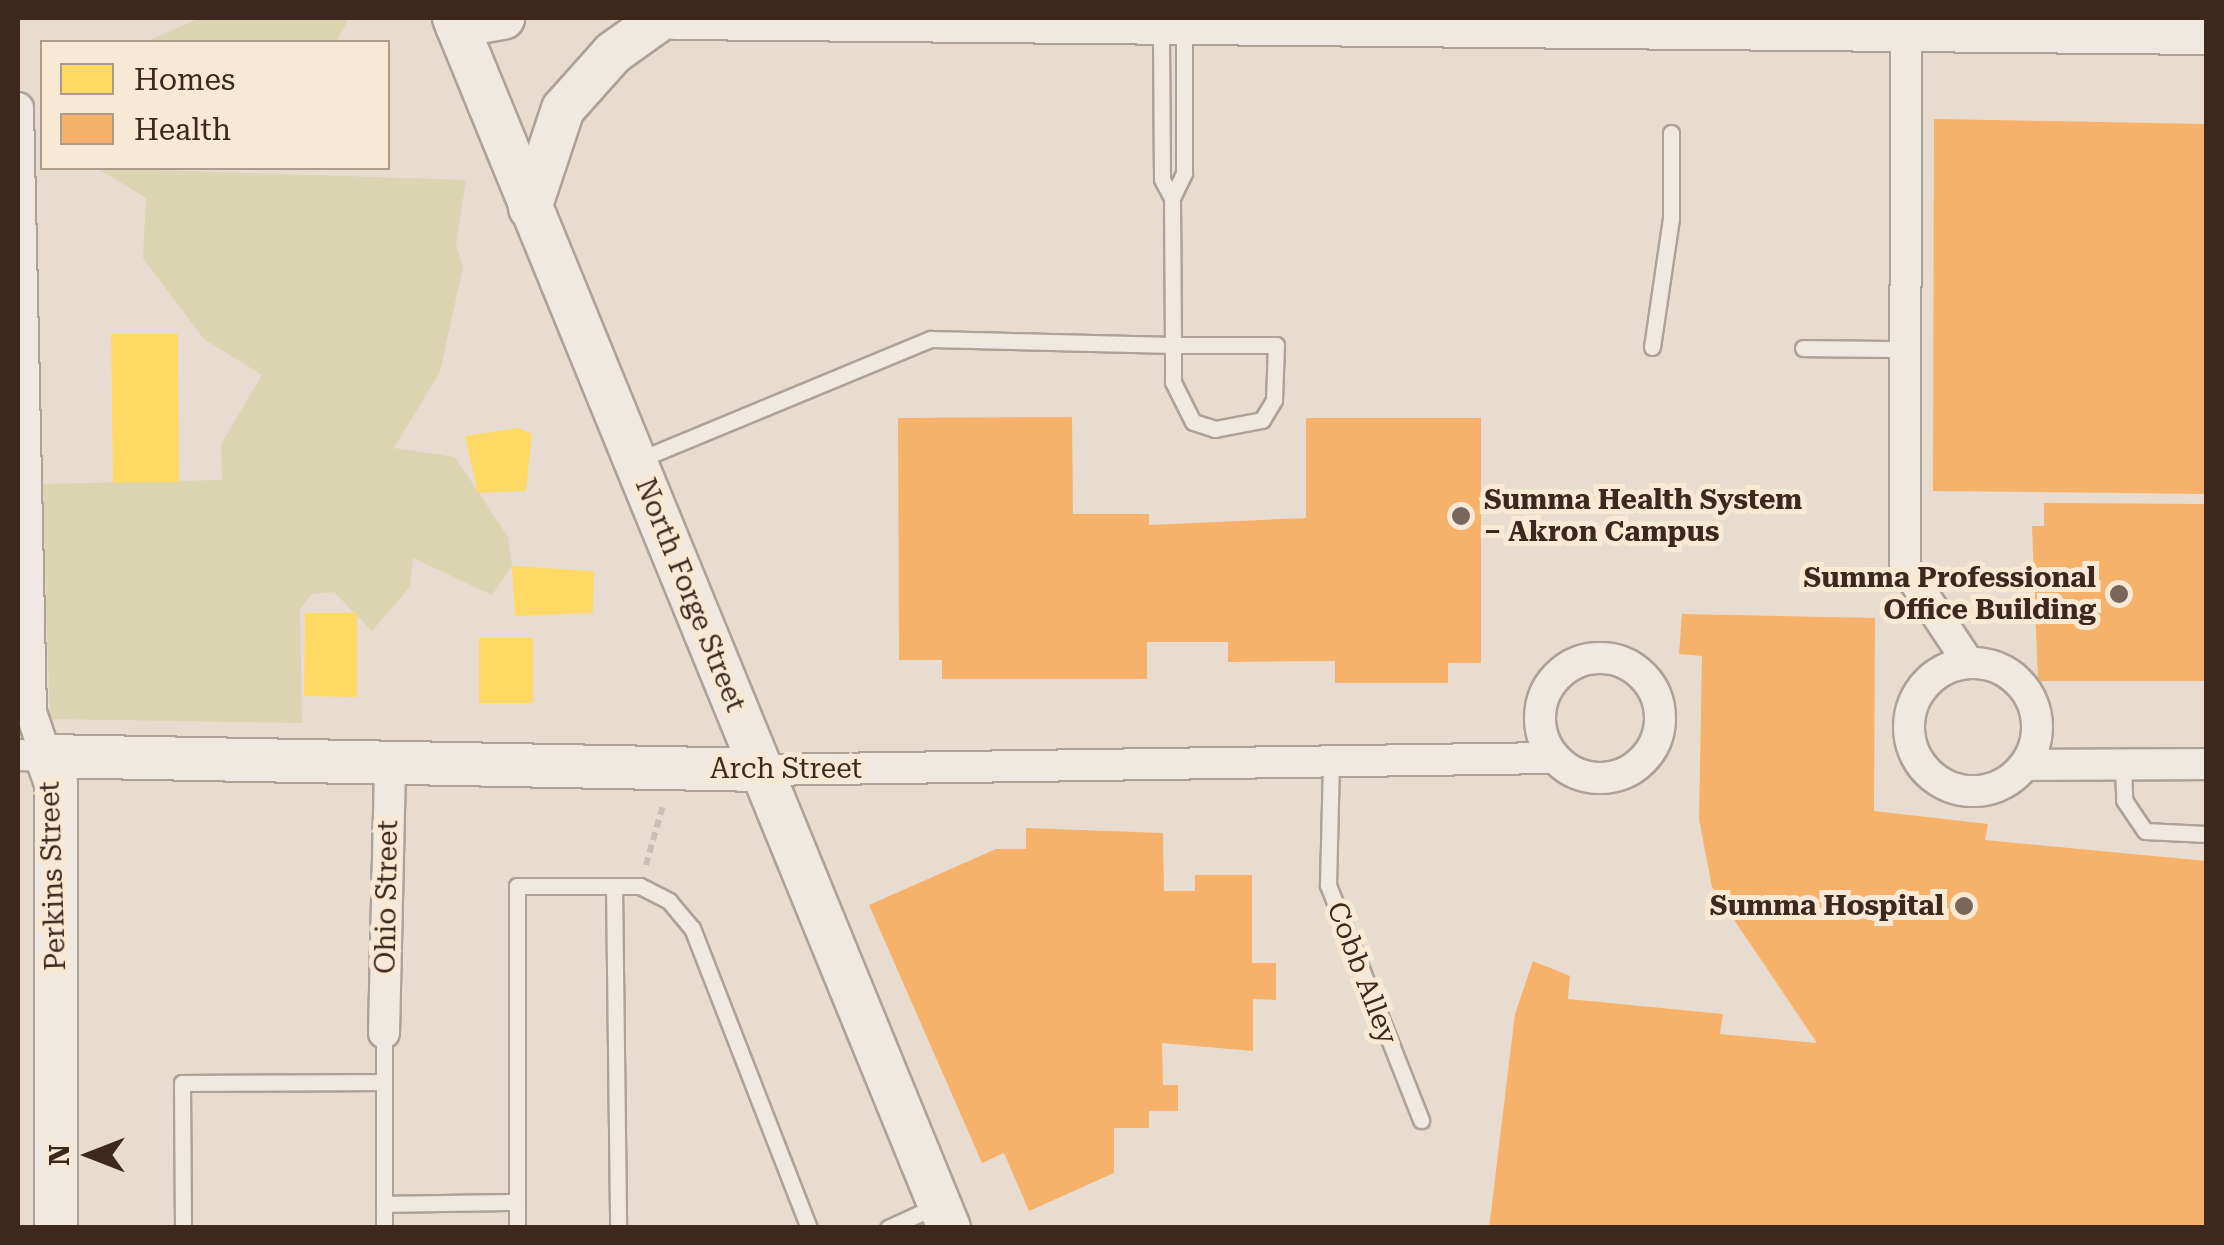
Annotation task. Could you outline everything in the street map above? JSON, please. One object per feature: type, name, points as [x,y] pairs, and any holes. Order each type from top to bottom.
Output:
[{"type":"street","points":[[456,22],[503,18]]},
{"type":"street","points":[[530,208],[564,108],[613,53],[662,18]]},
{"type":"street","points":[[676,18],[1544,21],[1906,36],[2000,25],[2206,33]]},
{"type":"street","name":"North Forge Street","points":[[456,22],[945,1216]]},
{"type":"street","points":[[1906,36],[1905,567],[1968,662],[2024,686],[2038,725],[2026,765]]},
{"type":"street","name":"Perkins Street","points":[[18,108],[32,755],[56,784],[56,1228]]},
{"type":"street","name":"Arch Street","points":[[32,755],[762,770],[1555,758],[1591,778],[1631,770],[1658,728],[1646,679],[1595,658],[1560,672],[1540,724],[1555,758]]},
{"type":"street","points":[[1968,662],[1916,696],[1909,717],[1917,760],[1970,792],[2026,765],[2206,764]]},
{"type":"street","name":"Ohio Street","points":[[384,1033],[390,761]]},
{"type":"lane","points":[[636,462],[931,339],[1174,345],[1276,346],[1274,400],[1262,420],[1216,430],[1180,404],[1174,345],[1172,198],[1184,173],[1161,21]]},
{"type":"lane","points":[[1652,347],[1671,218],[1671,133]]},
{"type":"lane","points":[[1802,348],[1906,349]]},
{"type":"lane","name":"Cobb Alley","points":[[1331,762],[1328,885],[1421,1120]]},
{"type":"lane","points":[[2123,764],[2124,800],[2145,832],[2206,834]]},
{"type":"lane","points":[[517,1228],[516,886],[640,886],[692,928],[809,1228]]},
{"type":"lane","points":[[614,886],[618,1228]]},
{"type":"lane","points":[[384,1033],[384,1228]]},
{"type":"lane","points":[[183,1228],[182,1083],[384,1082]]},
{"type":"lane","points":[[384,1204],[517,1202]]},
{"type":"lane","points":[[888,1228],[945,1216]]},
{"type":"path","points":[[640,886],[663,804]]},
{"type":"shaded area","points":[[200,18],[349,18],[337,40],[150,40]]},
{"type":"shaded area","points":[[100,170],[466,180],[456,244],[463,267],[440,372],[394,448],[455,457],[508,537],[512,566],[492,595],[413,558],[410,587],[372,631],[334,592],[312,594],[300,609],[302,723],[50,719],[42,484],[222,480],[221,444],[262,375],[204,339],[143,258],[146,198]]},
{"type":"building: Homes","points":[[111,334],[178,334],[179,482],[113,483]]},
{"type":"building: Homes","points":[[518,428],[532,434],[526,491],[478,493],[465,436]]},
{"type":"building: Homes","points":[[512,566],[594,571],[593,613],[515,616]]},
{"type":"building: Homes","points":[[305,613],[357,613],[357,697],[304,696]]},
{"type":"building: Homes","points":[[479,638],[533,638],[533,703],[479,703]]},
{"type":"building: Health","points":[[1934,119],[2206,124],[2206,494],[1933,491]]},
{"type":"building: Health","points":[[1072,417],[1073,514],[1149,514],[1149,525],[1306,518],[1306,418],[1481,418],[1481,663],[1448,663],[1448,683],[1335,683],[1335,661],[1228,662],[1228,642],[1147,642],[1147,679],[942,679],[942,660],[899,660],[898,418]]},
{"type":"building: Health","name":"Summa Professional Office Building","points":[[2044,503],[2206,504],[2206,681],[2038,681],[2032,526],[2044,526]]},
{"type":"building: Health","name":"Summa Hospital","points":[[1682,614],[1875,618],[1874,811],[1988,824],[1985,840],[2206,861],[2206,1228],[1489,1228],[1515,1014],[1533,961],[1570,976],[1568,999],[1723,1014],[1720,1034],[1817,1043],[1712,887],[1699,819],[1702,656],[1679,654]]},
{"type":"building: Health","points":[[1026,828],[1163,833],[1164,891],[1195,891],[1195,875],[1252,875],[1252,963],[1276,963],[1276,1000],[1253,999],[1253,1051],[1162,1043],[1163,1085],[1178,1085],[1178,1111],[1149,1111],[1149,1128],[1114,1128],[1114,1173],[1029,1211],[1004,1153],[982,1163],[869,905],[996,849],[1026,849]]},
{"type":"place","name":"Summa Health System – Akron Campus","points":[[1461,516]]},
{"type":"place","name":"Summa Professional Office Building","points":[[2119,594]]},
{"type":"place","name":"Summa Hospital","points":[[1964,906]]}]
